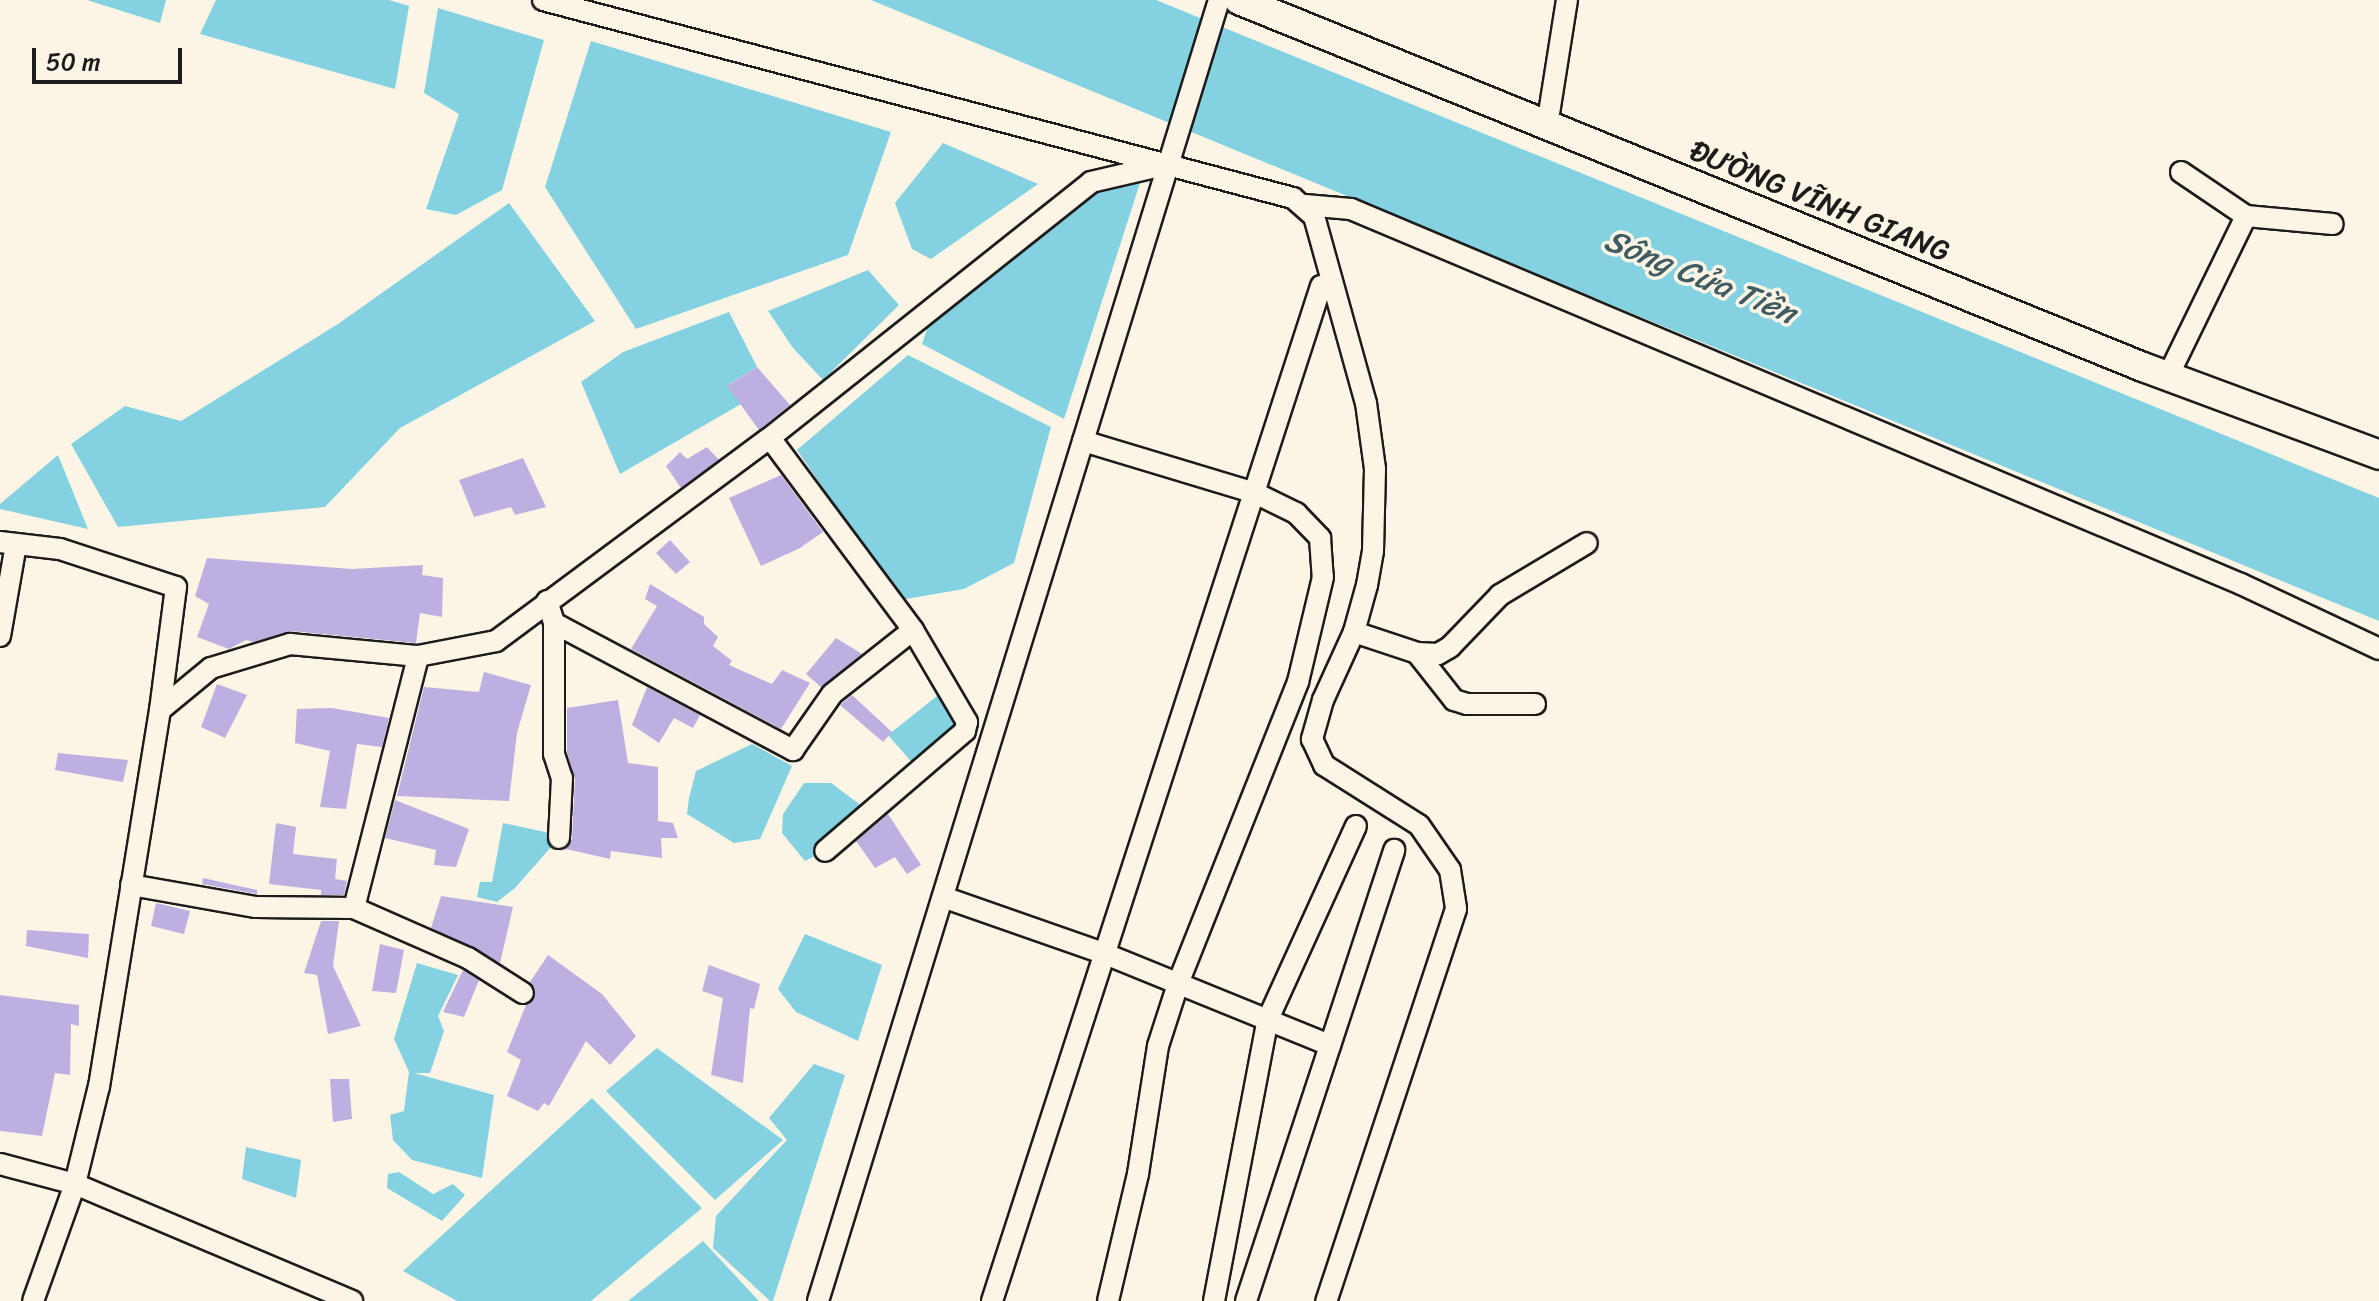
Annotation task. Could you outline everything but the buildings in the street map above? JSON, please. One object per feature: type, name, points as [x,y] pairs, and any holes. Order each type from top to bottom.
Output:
[{"type":"street","points":[[543,0],[1293,198],[1305,205],[1319,226],[1366,403],[1374,458],[1373,551],[1354,632],[1323,700],[1312,739],[1324,765],[1419,825],[1450,870],[1456,909],[1326,1301]]},
{"type":"street","name":"ĐƯỜNG VĨNH GIANG","points":[[1239,0],[2168,376],[2379,455]]},
{"type":"street","points":[[1547,126],[1567,0]]},
{"type":"street","points":[[818,1301],[1216,10]]},
{"type":"street","points":[[160,710],[211,668],[290,644],[418,656],[496,641],[770,438],[1091,182],[1168,164]]},
{"type":"street","points":[[2181,172],[2246,216],[2333,224]]},
{"type":"street","points":[[1305,205],[1336,205],[1351,209],[2241,584],[2379,649]]},
{"type":"street","points":[[2168,376],[2246,216]]},
{"type":"street","points":[[992,1301],[1321,286]]},
{"type":"street","points":[[770,438],[913,630],[967,726],[825,851]]},
{"type":"street","points":[[1083,441],[1255,493],[1296,513],[1320,538],[1323,577],[1298,682],[1178,984],[1158,1046],[1138,1174],[1108,1301]]},
{"type":"street","points":[[0,636],[8,543],[60,549],[176,587],[160,710],[99,1086],[75,1184],[33,1301]]},
{"type":"street","points":[[1354,632],[1417,653],[1444,651],[1500,595],[1587,543]]},
{"type":"street","points":[[547,601],[554,623],[554,754],[562,778],[559,838]]},
{"type":"street","points":[[554,623],[793,750],[830,696],[913,630]]},
{"type":"street","points":[[1417,653],[1454,700],[1467,704],[1535,704]]},
{"type":"street","points":[[354,908],[418,656]]},
{"type":"street","points":[[1214,1301],[1268,1019],[1356,826]]},
{"type":"street","points":[[1246,1301],[1394,850]]},
{"type":"street","points":[[131,885],[256,907],[354,908],[468,958],[523,993]]},
{"type":"street","points":[[943,897],[1103,953],[1330,1045]]},
{"type":"street","points":[[0,1164],[75,1184],[352,1301]]},
{"type":"water","points":[[87,0],[166,0],[160,23]]},
{"type":"water","points":[[216,0],[389,0],[409,6],[395,89],[200,34]]},
{"type":"water","name":"Sông Cửa Tiền","points":[[871,0],[1156,0],[2379,498],[2379,621]]},
{"type":"water","points":[[438,8],[544,40],[502,190],[456,215],[426,209],[459,114],[424,93]]},
{"type":"water","points":[[591,41],[891,132],[848,255],[636,329],[545,187]]},
{"type":"water","points":[[943,143],[1038,184],[931,259],[912,249],[895,203]]},
{"type":"water","points":[[1141,180],[1064,419],[922,344],[928,326],[1037,229],[1096,189]]},
{"type":"water","points":[[509,203],[595,321],[400,428],[325,507],[118,527],[71,444],[125,406],[181,421],[338,324]]},
{"type":"water","points":[[868,270],[899,305],[823,380],[793,348],[768,311]]},
{"type":"water","points":[[729,312],[757,367],[728,385],[741,404],[620,474],[581,382],[623,352]]},
{"type":"water","points":[[908,355],[1051,427],[1014,563],[964,589],[900,600],[797,450]]},
{"type":"water","points":[[58,455],[88,529],[0,509],[0,504]]},
{"type":"water","points":[[937,696],[953,709],[956,727],[916,767],[888,735]]},
{"type":"water","points":[[752,744],[792,766],[760,839],[734,843],[687,814],[689,798],[696,771]]},
{"type":"water","points":[[804,783],[831,783],[870,812],[825,851],[805,861],[782,833],[783,814]]},
{"type":"water","points":[[503,823],[559,835],[559,838],[515,888],[497,902],[477,897],[480,882],[492,882]]},
{"type":"water","points":[[805,934],[882,965],[858,1041],[796,1012],[778,989]]},
{"type":"water","points":[[417,963],[458,975],[438,1016],[444,1031],[430,1073],[414,1073],[494,1095],[482,1178],[412,1160],[393,1140],[390,1115],[404,1111],[409,1072],[394,1039]]},
{"type":"water","points":[[657,1048],[783,1140],[715,1200],[606,1091]]},
{"type":"water","points":[[814,1064],[845,1075],[773,1301],[770,1301],[713,1248],[716,1216],[787,1140],[769,1118]]},
{"type":"water","points":[[592,1098],[702,1208],[591,1301],[457,1301],[403,1271]]},
{"type":"water","points":[[246,1147],[301,1160],[296,1198],[242,1179]]},
{"type":"water","points":[[399,1172],[433,1194],[453,1184],[465,1195],[442,1221],[387,1188],[388,1174]]},
{"type":"water","points":[[703,1241],[759,1301],[628,1301]]}]
